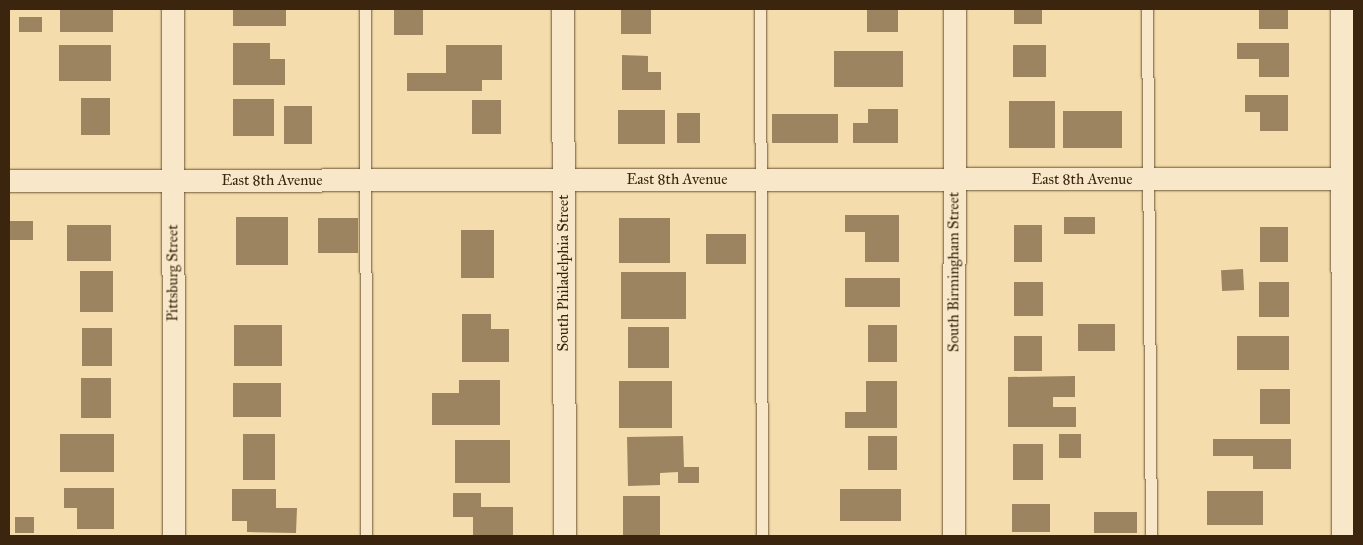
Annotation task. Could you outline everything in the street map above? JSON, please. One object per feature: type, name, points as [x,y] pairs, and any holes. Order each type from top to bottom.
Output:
[{"type":"street","name":"Pittsburg Street","points":[[173,9],[174,536]]},
{"type":"street","name":"South Philadelphia Street","points":[[563,9],[565,536]]},
{"type":"street","name":"South Birmingham Street","points":[[954,536],[955,9]]},
{"type":"street","points":[[1345,9],[1350,124],[1345,179],[1346,536]]},
{"type":"street","name":"East 8th Avenue","points":[[9,181],[1345,179]]},
{"type":"lane","points":[[365,9],[366,536]]},
{"type":"lane","points":[[760,9],[762,536]]},
{"type":"lane","points":[[1147,9],[1151,536]]},
{"type":"building","points":[[60,9],[113,9],[113,32],[60,32]]},
{"type":"building","points":[[233,9],[286,9],[286,26],[233,26]]},
{"type":"building","points":[[394,9],[423,9],[423,35],[394,35]]},
{"type":"building","points":[[621,9],[651,9],[651,34],[621,34]]},
{"type":"building","points":[[867,9],[898,9],[898,32],[867,32]]},
{"type":"building","points":[[1014,9],[1042,9],[1042,24],[1014,24]]},
{"type":"building","points":[[1259,9],[1288,9],[1288,29],[1259,29]]},
{"type":"building","points":[[19,17],[42,17],[42,32],[19,32]]},
{"type":"building","points":[[233,43],[270,43],[270,59],[285,59],[285,85],[233,85]]},
{"type":"building","points":[[1237,43],[1289,43],[1289,77],[1259,77],[1259,59],[1237,59]]},
{"type":"building","points":[[59,45],[111,45],[111,81],[59,81]]},
{"type":"building","points":[[446,45],[502,45],[502,80],[482,80],[482,91],[407,91],[407,73],[446,73]]},
{"type":"building","points":[[1013,45],[1046,45],[1046,77],[1013,77]]},
{"type":"building","points":[[834,51],[903,51],[903,87],[834,87]]},
{"type":"building","points":[[622,55],[648,56],[648,72],[661,72],[661,90],[622,90]]},
{"type":"building","points":[[1245,95],[1288,95],[1288,131],[1260,131],[1260,112],[1245,112]]},
{"type":"building","points":[[81,98],[110,98],[110,135],[81,135]]},
{"type":"building","points":[[233,99],[274,99],[274,136],[233,136]]},
{"type":"building","points":[[472,100],[501,100],[501,134],[472,134]]},
{"type":"building","points":[[1009,101],[1055,101],[1055,148],[1009,148]]},
{"type":"building","points":[[284,106],[312,106],[312,144],[284,144]]},
{"type":"building","points":[[868,109],[898,109],[898,143],[853,143],[853,123],[868,123]]},
{"type":"building","points":[[618,110],[665,110],[665,144],[618,144]]},
{"type":"building","points":[[1063,111],[1122,111],[1122,148],[1063,148]]},
{"type":"building","points":[[677,113],[700,113],[700,143],[677,143]]},
{"type":"building","points":[[772,114],[838,114],[838,143],[772,143]]},
{"type":"building","points":[[845,215],[899,215],[899,262],[865,262],[865,232],[845,232]]},
{"type":"building","points":[[236,217],[288,217],[288,265],[236,265]]},
{"type":"building","points":[[1064,217],[1095,217],[1095,234],[1064,234]]},
{"type":"building","points":[[318,218],[358,218],[358,253],[318,253]]},
{"type":"building","points":[[619,218],[670,218],[670,263],[619,263]]},
{"type":"building","points":[[9,221],[33,221],[33,240],[9,240]]},
{"type":"building","points":[[67,225],[111,225],[111,261],[67,261]]},
{"type":"building","points":[[1014,225],[1042,225],[1042,262],[1014,262]]},
{"type":"building","points":[[1260,227],[1288,227],[1288,262],[1260,262]]},
{"type":"building","points":[[461,230],[494,230],[494,278],[461,278]]},
{"type":"building","points":[[706,234],[746,234],[746,264],[706,264]]},
{"type":"building","points":[[1243,269],[1244,290],[1222,291],[1221,270]]},
{"type":"building","points":[[80,271],[113,271],[113,312],[80,312]]},
{"type":"building","points":[[621,272],[686,272],[686,319],[621,319]]},
{"type":"building","points":[[845,278],[900,278],[900,307],[845,307]]},
{"type":"building","points":[[1014,282],[1043,282],[1043,316],[1014,316]]},
{"type":"building","points":[[1259,282],[1289,282],[1289,317],[1259,317]]},
{"type":"building","points":[[462,314],[491,314],[491,329],[509,329],[509,362],[462,362]]},
{"type":"building","points":[[1078,324],[1115,324],[1115,351],[1078,351]]},
{"type":"building","points":[[234,325],[282,325],[282,366],[234,366]]},
{"type":"building","points":[[868,325],[897,325],[897,362],[868,362]]},
{"type":"building","points":[[628,327],[669,327],[669,368],[628,368]]},
{"type":"building","points":[[82,328],[112,328],[112,366],[82,366]]},
{"type":"building","points":[[1014,336],[1042,336],[1042,371],[1014,371]]},
{"type":"building","points":[[1237,336],[1289,336],[1289,370],[1237,370]]},
{"type":"building","points":[[1075,376],[1075,397],[1053,397],[1053,407],[1076,407],[1076,427],[1008,427],[1008,377]]},
{"type":"building","points":[[81,378],[111,378],[111,418],[81,418]]},
{"type":"building","points":[[459,380],[500,380],[500,425],[432,425],[432,393],[459,393]]},
{"type":"building","points":[[619,381],[672,381],[672,428],[619,428]]},
{"type":"building","points":[[866,381],[897,381],[897,428],[845,428],[845,412],[866,412]]},
{"type":"building","points":[[233,383],[281,383],[281,417],[233,417]]},
{"type":"building","points":[[1260,389],[1290,389],[1290,424],[1260,424]]},
{"type":"building","points":[[60,434],[114,434],[114,472],[60,472]]},
{"type":"building","points":[[243,434],[275,434],[275,480],[243,480]]},
{"type":"building","points":[[1059,434],[1081,434],[1081,458],[1059,458]]},
{"type":"building","points":[[683,436],[684,467],[699,467],[699,483],[678,483],[678,472],[660,473],[660,485],[628,486],[627,437]]},
{"type":"building","points":[[868,436],[897,436],[897,470],[868,470]]},
{"type":"building","points":[[1213,439],[1291,439],[1291,469],[1253,469],[1253,456],[1213,456]]},
{"type":"building","points":[[455,440],[510,440],[510,483],[455,483]]},
{"type":"building","points":[[1013,444],[1043,444],[1043,480],[1013,480]]},
{"type":"building","points":[[64,488],[114,488],[114,529],[77,529],[77,508],[64,508]]},
{"type":"building","points":[[232,489],[276,489],[276,508],[297,508],[296,533],[247,532],[247,521],[232,521]]},
{"type":"building","points":[[840,489],[901,489],[901,521],[840,521]]},
{"type":"building","points":[[1207,491],[1263,491],[1263,525],[1207,525]]},
{"type":"building","points":[[453,493],[481,493],[481,507],[513,507],[513,535],[473,535],[473,517],[453,517]]},
{"type":"building","points":[[623,496],[660,496],[660,536],[623,536]]},
{"type":"building","points":[[1012,504],[1050,504],[1050,532],[1012,532]]},
{"type":"building","points":[[1094,512],[1137,512],[1137,533],[1094,533]]},
{"type":"building","points":[[15,517],[34,517],[34,533],[15,533]]}]
